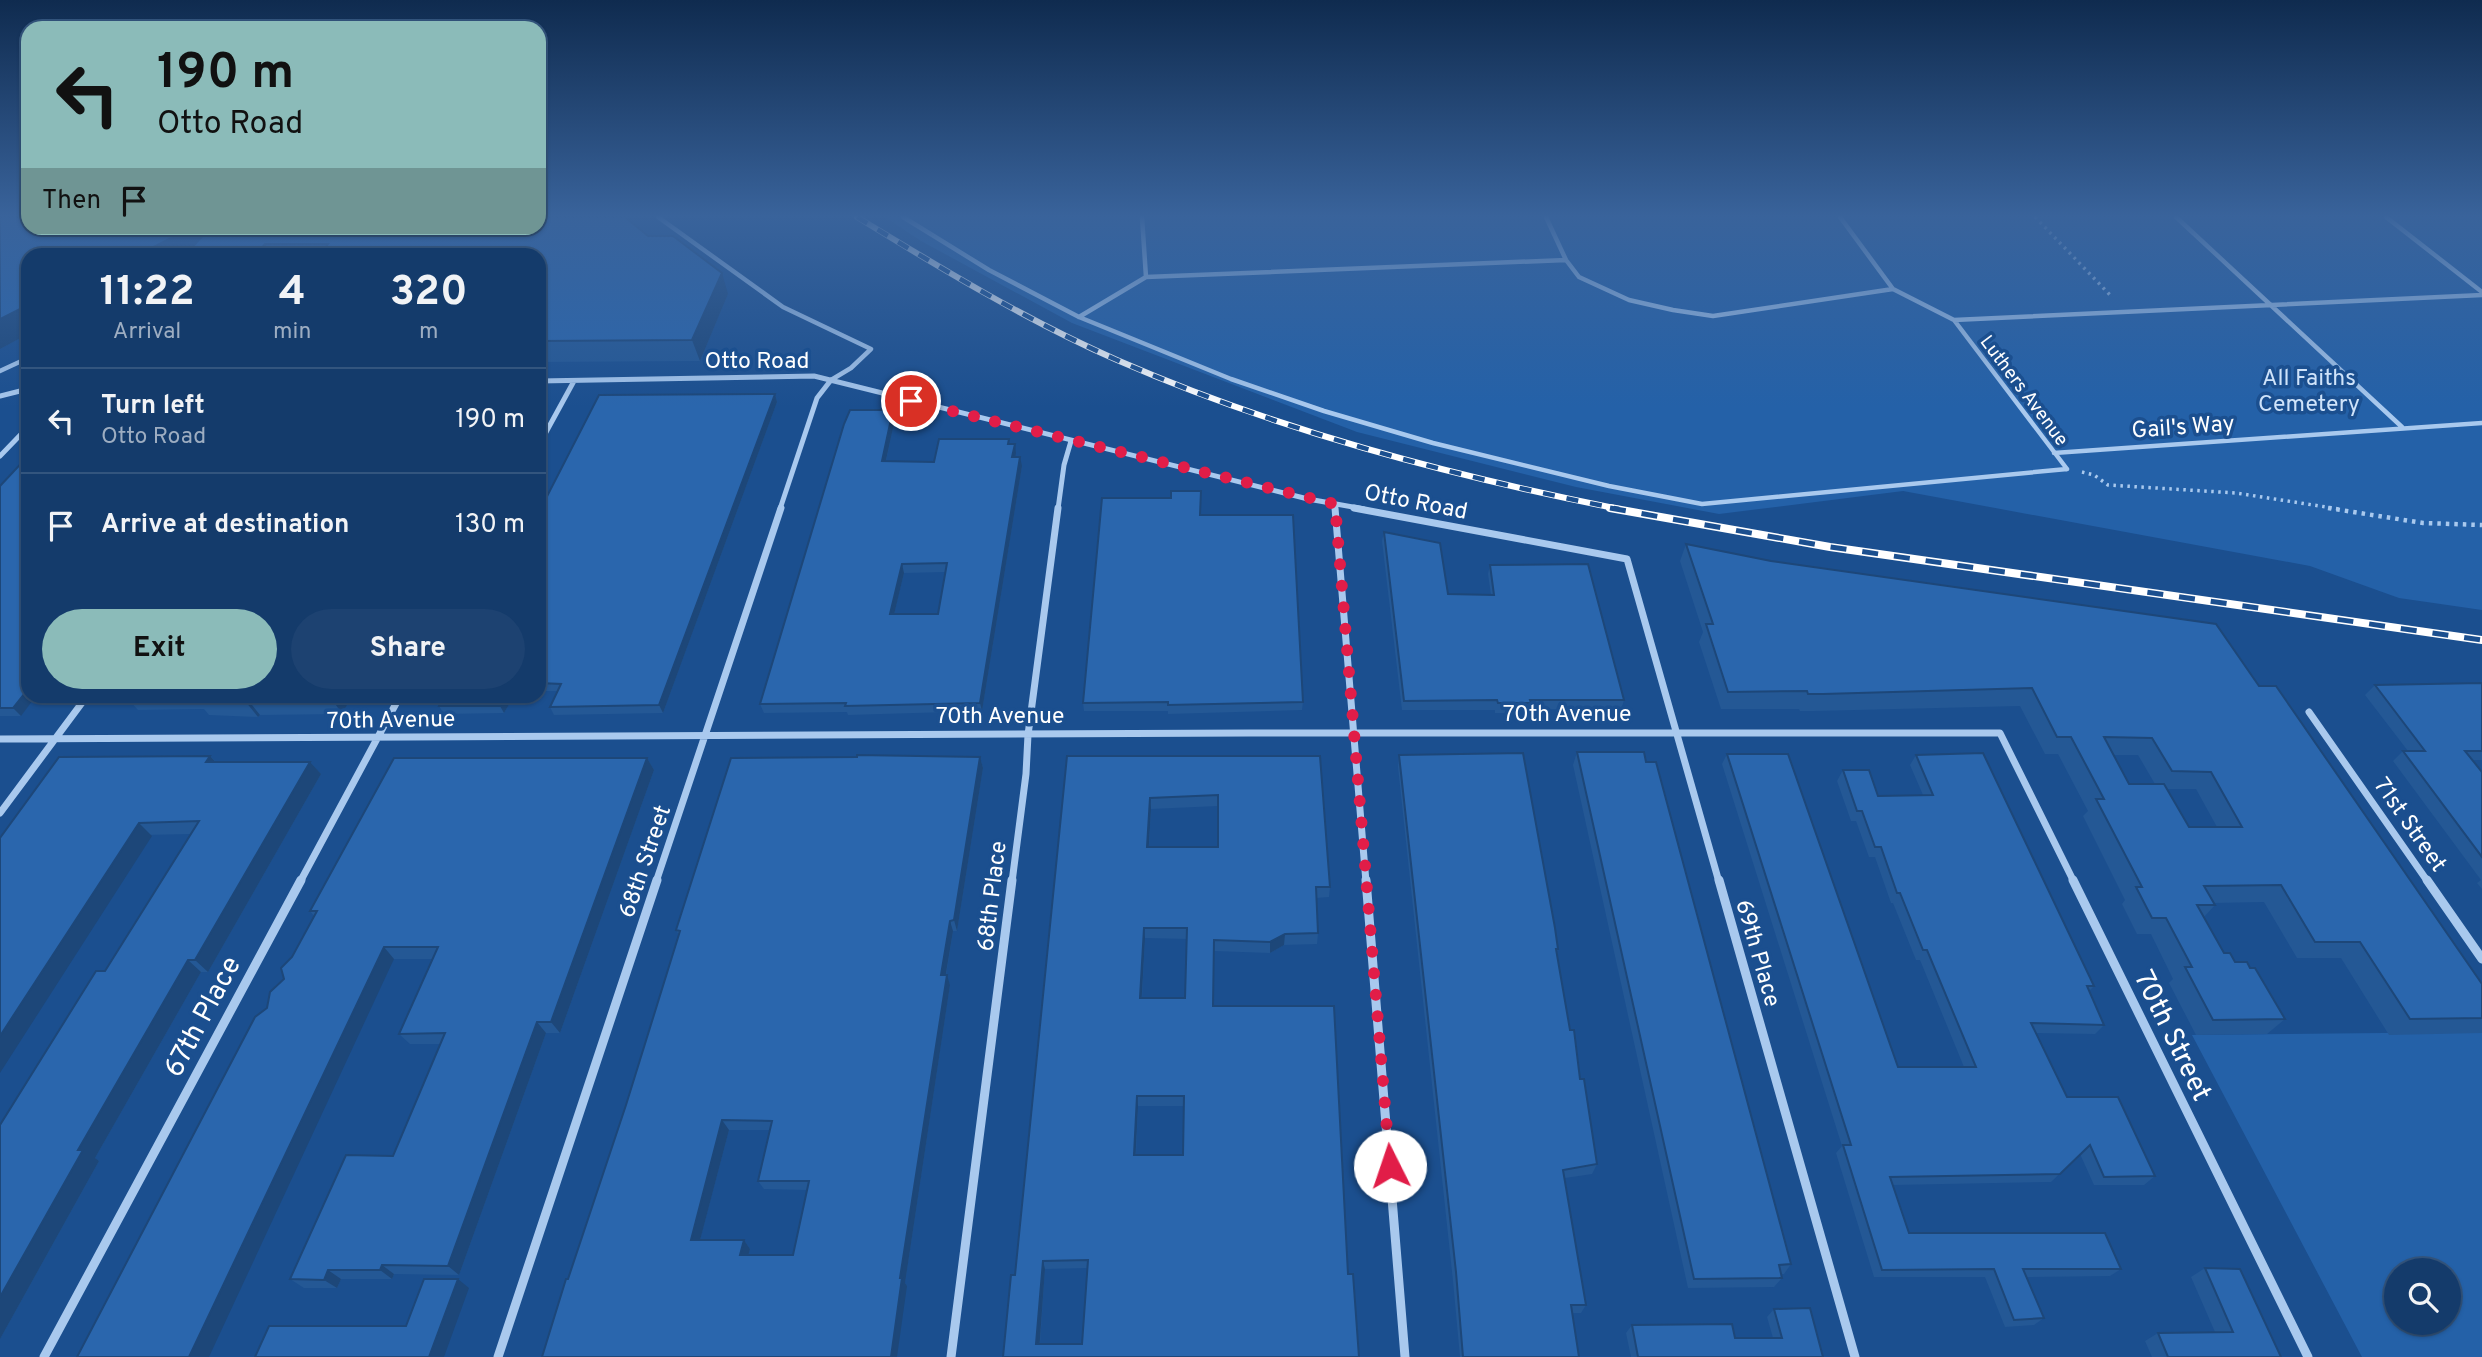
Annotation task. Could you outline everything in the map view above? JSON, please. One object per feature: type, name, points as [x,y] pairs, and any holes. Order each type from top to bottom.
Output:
[{"type":"street","name":"Otto Road","points":[[546,381],[799,374],[1335,504],[1627,559]]},
{"type":"street","name":"68th Street","points":[[498,1357],[817,398],[831,380]]},
{"type":"street","points":[[546,433],[575,381]]},
{"type":"street","points":[[0,396],[21,390]]},
{"type":"street","points":[[0,456],[21,434]]},
{"type":"street","name":"68th Place","points":[[951,1357],[1026,774],[1028,735],[1064,465],[1071,441]]},
{"type":"street","points":[[1335,504],[1405,1357]]},
{"type":"street","name":"69th Place","points":[[1627,559],[1855,1357]]},
{"type":"street","points":[[0,813],[82,703]]},
{"type":"street","name":"67th Place","points":[[44,1357],[396,703]]},
{"type":"street","name":"71st Street","points":[[2309,712],[2482,959]]},
{"type":"street","name":"70th Avenue","points":[[0,739],[376,738],[707,733],[2000,733]]},
{"type":"street","name":"70th Street","points":[[2000,733],[2308,1357]]},
{"type":"lane","points":[[746,280],[783,307],[871,349],[852,368],[831,380]]},
{"type":"lane","points":[[1009,280],[1079,317],[1231,379],[1336,414],[1535,468],[1702,504],[2067,469]]},
{"type":"lane","points":[[1079,317],[1140,280]]},
{"type":"lane","points":[[1585,280],[1629,300],[1713,316],[1893,289]]},
{"type":"lane","name":"Luthers Avenue","points":[[1887,280],[1893,289],[1954,320],[2067,469]]},
{"type":"lane","points":[[2242,280],[2402,427]]},
{"type":"lane","points":[[2465,280],[2482,294]]},
{"type":"lane","points":[[1954,320],[2482,294]]},
{"type":"lane","points":[[0,371],[21,361]]},
{"type":"lane","name":"Gail's Way","points":[[2054,453],[2482,423]]},
{"type":"path","points":[[2096,280],[2127,313]]},
{"type":"path","points":[[2067,469],[2094,475],[2108,485],[2224,492],[2423,523],[2482,525]]},
{"type":"green space","name":"All Faiths Cemetery","points":[[993,280],[2482,280],[2482,610],[2399,598],[2310,566],[1903,491],[1719,514],[1576,487],[1357,432],[1072,323]]},
{"type":"green space","points":[[2482,1032],[2482,1357],[2362,1357],[2192,1035]]},
{"type":"building","points":[[0,280],[21,280],[21,308],[0,319]]},
{"type":"building","points":[[546,280],[719,280],[692,340],[546,341]]},
{"type":"building","points":[[775,394],[659,705],[550,707],[561,684],[546,683],[546,498],[599,395]]},
{"type":"building","points":[[850,410],[893,410],[882,461],[934,462],[939,439],[1009,439],[1008,444],[1015,444],[1012,457],[1020,457],[980,703],[845,706],[846,703],[760,704]],"holes":[[[947,563],[938,614],[890,614],[902,564]]]},
{"type":"building","points":[[21,464],[21,698],[13,708],[0,708],[0,486]]},
{"type":"building","points":[[1171,491],[1201,491],[1200,515],[1293,515],[1303,702],[1168,705],[1168,702],[1083,703],[1102,498],[1171,498]]},
{"type":"building","points":[[1384,532],[1440,543],[1448,594],[1494,595],[1490,565],[1588,564],[1624,700],[1530,700],[1531,703],[1498,703],[1497,700],[1404,701]]},
{"type":"building","points":[[1686,544],[1771,561],[2216,624],[2259,686],[2276,686],[2482,984],[2482,1018],[2410,1019],[2360,942],[2315,942],[2281,885],[2204,886],[2215,905],[2197,905],[2224,953],[2230,953],[2235,962],[2247,962],[2250,968],[2255,968],[2285,1019],[2213,1020],[2185,967],[2192,967],[2166,918],[2152,918],[2136,887],[2142,887],[2096,799],[2104,799],[2071,737],[2057,737],[2032,688],[1823,694],[1808,694],[1807,691],[1728,692],[1706,624],[1713,624]],"holes":[[[2104,737],[2152,738],[2172,771],[2211,772],[2242,827],[2189,827],[2164,784],[2129,784]]]},
{"type":"building","points":[[2482,683],[2482,751],[2465,751],[2482,772],[2482,857],[2403,751],[2425,751],[2375,685]]},
{"type":"building","points":[[440,703],[502,703],[500,706],[439,706]]},
{"type":"building","points":[[1577,752],[1644,752],[1646,762],[1656,762],[1791,1264],[1779,1265],[1782,1278],[1694,1279]]},
{"type":"building","points":[[1523,753],[1555,928],[1570,1030],[1574,1030],[1580,1079],[1584,1079],[1597,1164],[1563,1170],[1586,1305],[1571,1305],[1579,1357],[1463,1357],[1399,755]]},
{"type":"building","points":[[1983,753],[2094,986],[2087,986],[2104,1025],[2031,1023],[2067,1097],[2118,1097],[2155,1176],[2104,1177],[2090,1145],[2060,1174],[1890,1177],[1909,1233],[2105,1233],[2121,1269],[2023,1269],[2044,1318],[2014,1320],[1994,1269],[1882,1270],[1843,1145],[1851,1145],[1727,754],[1788,754],[1898,1067],[1976,1067],[1927,950],[1923,950],[1900,893],[1897,893],[1881,847],[1875,847],[1862,811],[1857,811],[1843,770],[1869,770],[1878,796],[1933,795],[1916,755]]},
{"type":"building","points":[[210,756],[206,762],[310,762],[195,960],[188,960],[78,1150],[83,1150],[0,1297],[0,1125],[96,971],[105,971],[199,821],[139,823],[0,1036],[0,838],[59,757]]},
{"type":"building","points":[[1067,756],[1320,756],[1330,887],[1316,887],[1318,933],[1285,934],[1270,942],[1214,940],[1213,1006],[1334,1006],[1348,1274],[1353,1274],[1359,1357],[1003,1357],[1011,1275],[1015,1275]],"holes":[[[1218,795],[1218,847],[1147,847],[1150,798]],[[1144,928],[1187,928],[1185,998],[1140,998]],[[1137,1096],[1184,1096],[1183,1155],[1134,1155]],[[1088,1260],[1082,1344],[1036,1344],[1043,1261]]]},
{"type":"building","points":[[980,757],[954,920],[950,921],[941,975],[947,975],[900,1278],[891,1357],[542,1357],[626,1105],[680,931],[676,930],[731,758]],"holes":[[[722,1120],[772,1121],[758,1181],[809,1181],[793,1255],[740,1255],[744,1240],[691,1240]]]},
{"type":"building","points":[[394,758],[647,758],[551,1022],[537,1022],[448,1266],[382,1265],[380,1270],[328,1270],[324,1280],[290,1279],[346,1155],[393,1156],[445,1033],[399,1034],[438,947],[384,947],[189,1357],[77,1357],[255,1017],[267,1008],[270,992],[284,979],[281,968],[292,957],[317,911],[310,911]]},
{"type":"building","points":[[2205,1268],[2240,1269],[2281,1357],[2168,1357],[2158,1333],[2233,1332]]},
{"type":"building","points":[[424,1279],[458,1279],[429,1357],[255,1357],[269,1326],[406,1326]]},
{"type":"building","points":[[1810,1308],[1823,1357],[1638,1357],[1632,1325],[1732,1324],[1735,1338],[1782,1338],[1774,1309]]},
{"type":"railway","points":[[962,280],[1083,345],[1239,408],[1301,429],[1427,465],[1619,509]]},
{"type":"railway","points":[[1610,508],[1830,547],[2482,640]]},
{"type":"route","points":[[911,401],[1335,504],[1390,1166]]}]
